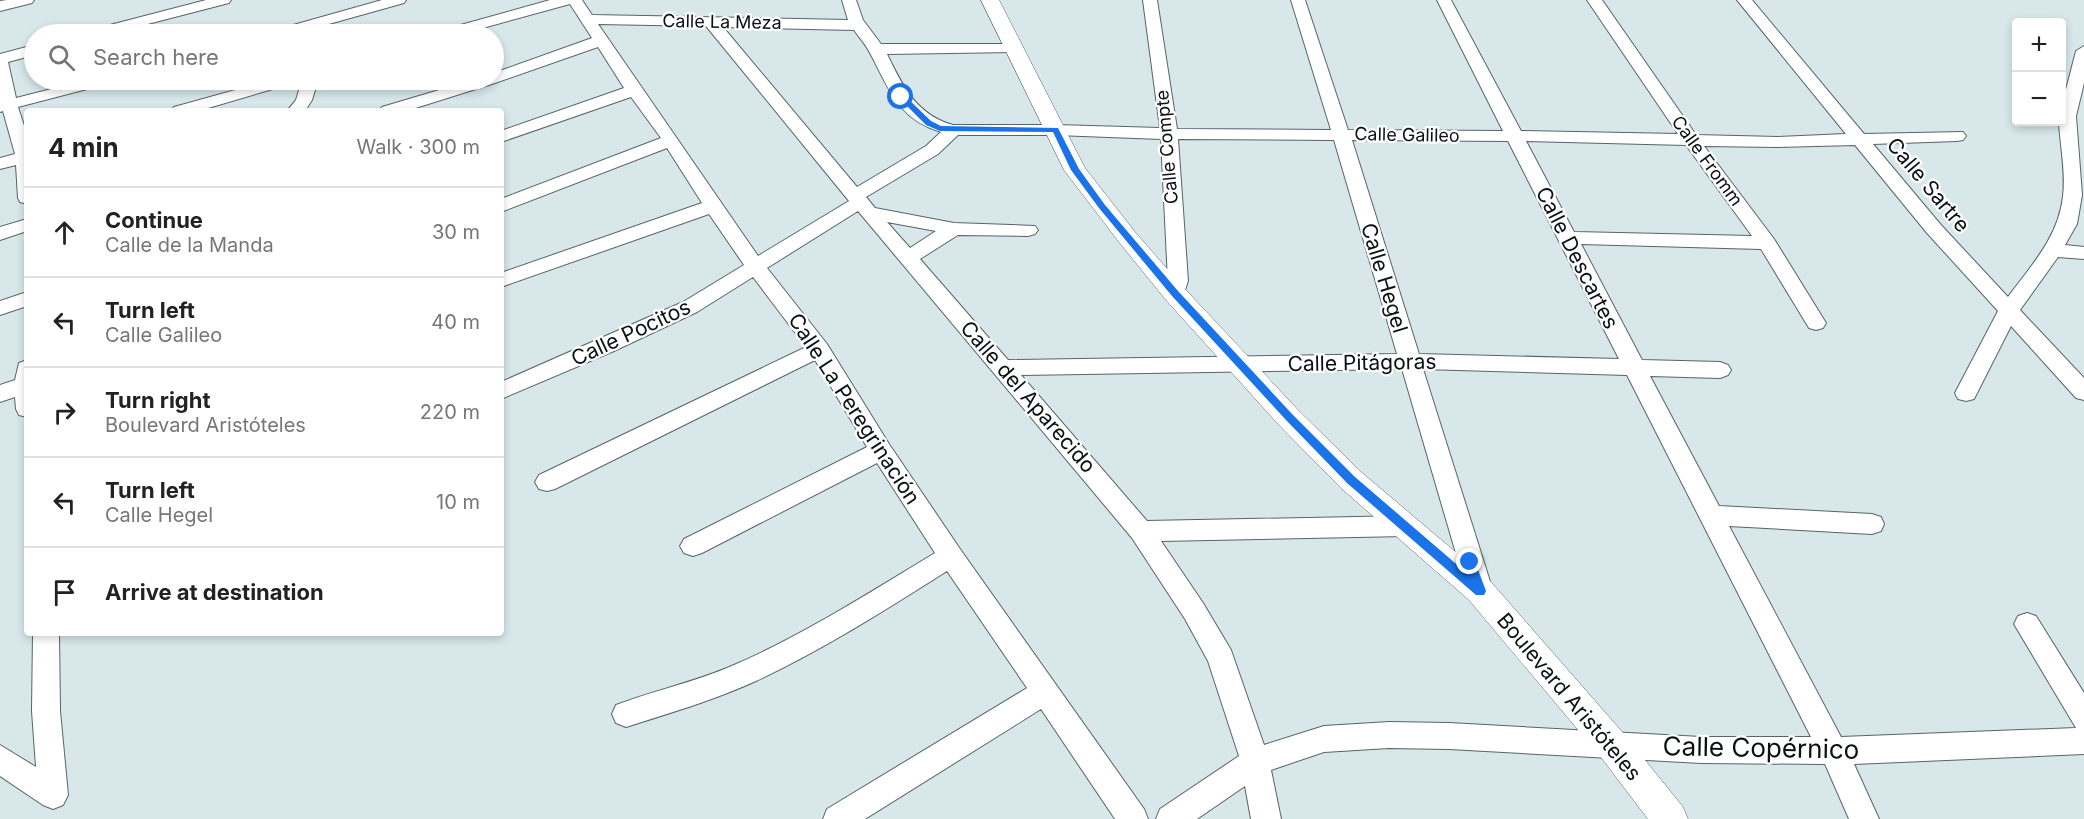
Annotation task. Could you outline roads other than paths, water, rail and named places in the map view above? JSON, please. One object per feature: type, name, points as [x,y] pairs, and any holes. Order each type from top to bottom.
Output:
[{"type":"street","points":[[0,6],[27,0]]},
{"type":"street","points":[[132,24],[224,0]]},
{"type":"street","points":[[320,24],[399,0]]},
{"type":"street","points":[[481,24],[567,0]]},
{"type":"street","name":"Calle La Peregrinación","points":[[574,0],[603,40],[634,90],[671,140],[713,207],[819,349],[881,450],[951,556],[1133,819]]},
{"type":"street","points":[[849,0],[856,25]]},
{"type":"street","name":"Boulevard Aristóteles","points":[[990,0],[1082,179],[1175,294],[1351,480],[1480,591],[1612,745],[1670,819]]},
{"type":"street","name":"Calle Compte","points":[[1150,0],[1168,134],[1178,280],[1175,294]]},
{"type":"street","name":"Calle Hegel","points":[[1298,0],[1314,45],[1480,591]]},
{"type":"street","name":"Calle Descartes","points":[[1444,0],[1833,751],[1864,819]]},
{"type":"street","name":"Calle Fromm","points":[[1594,0],[1691,140],[1767,243],[1816,323]]},
{"type":"street","name":"Calle Sartre","points":[[1744,0],[1934,229],[2084,392]]},
{"type":"street","points":[[328,2],[332,19]]},
{"type":"street","name":"Calle La Meza","points":[[587,19],[856,25]]},
{"type":"street","name":"Calle del Aparecido","points":[[710,21],[861,203],[1141,531],[1194,611],[1221,658],[1255,762],[1266,819]]},
{"type":"street","name":"Calle Galileo","points":[[856,25],[876,49],[892,84],[901,97],[928,123],[953,130],[1516,136],[1778,142],[1957,136]]},
{"type":"street","points":[[504,75],[603,40]]},
{"type":"street","points":[[876,49],[1014,47]]},
{"type":"street","points":[[1966,393],[2009,310],[2053,250],[2067,224],[2073,195],[2067,116],[2084,51]]},
{"type":"street","points":[[24,53],[0,60],[4,105],[24,152]]},
{"type":"street","points":[[4,105],[64,90]]},
{"type":"street","points":[[190,108],[252,90]]},
{"type":"street","points":[[298,108],[307,90]]},
{"type":"street","points":[[398,108],[456,90]]},
{"type":"street","points":[[504,136],[634,90]]},
{"type":"street","points":[[2067,116],[2084,128]]},
{"type":"street","name":"Calle Pocitos","points":[[504,390],[690,307],[861,203],[932,150],[953,130]]},
{"type":"street","points":[[504,205],[671,140]]},
{"type":"street","points":[[0,164],[24,158]]},
{"type":"street","points":[[861,203],[954,229],[1028,230]]},
{"type":"street","points":[[504,279],[713,207]]},
{"type":"street","points":[[0,234],[24,226]]},
{"type":"street","points":[[908,258],[954,229]]},
{"type":"street","points":[[1567,238],[1767,243]]},
{"type":"street","points":[[2053,250],[2084,253]]},
{"type":"street","points":[[0,308],[24,300]]},
{"type":"street","points":[[547,482],[819,349]]},
{"type":"street","name":"Calle Pitágoras","points":[[1004,368],[1242,366],[1410,361],[1720,370]]},
{"type":"street","points":[[0,394],[24,379]]},
{"type":"street","points":[[693,546],[881,450]]},
{"type":"street","points":[[1710,515],[1872,524]]},
{"type":"street","points":[[1141,531],[1406,526]]},
{"type":"street","points":[[626,714],[691,694],[758,667],[822,634],[951,556]]},
{"type":"street","points":[[2027,624],[2084,718]]},
{"type":"street","points":[[0,759],[53,795],[46,711],[46,636]]},
{"type":"street","points":[[838,819],[1046,691]]},
{"type":"street","name":"Calle Copérnico","points":[[1171,819],[1255,762],[1324,739],[1389,735],[1701,750],[1833,751],[2084,741]]}]
